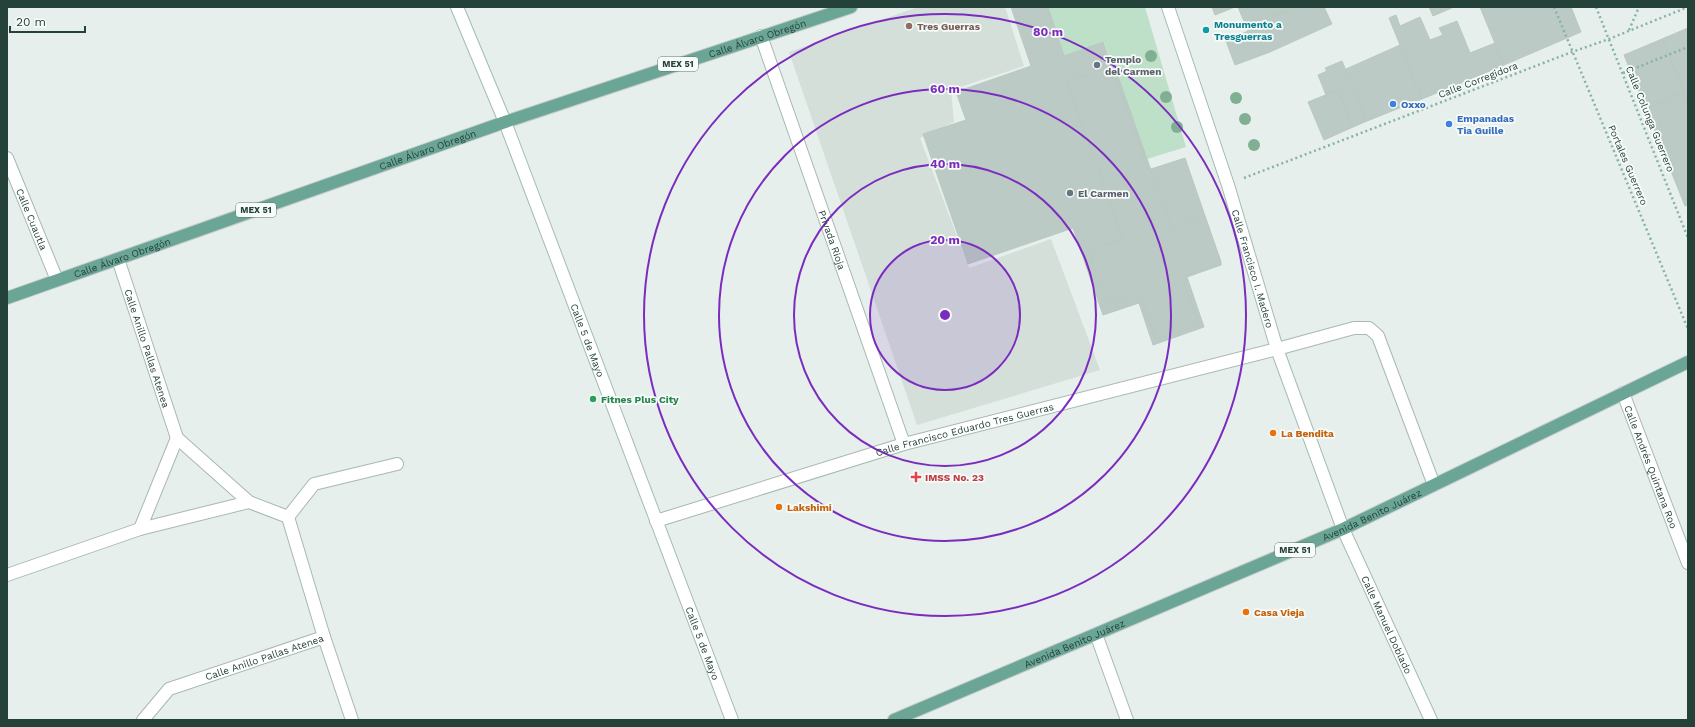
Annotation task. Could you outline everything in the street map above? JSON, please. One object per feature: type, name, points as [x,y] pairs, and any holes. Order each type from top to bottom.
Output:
[{"type":"main road","name":"Calle Álvaro Obregón","points":[[7,298],[505,122],[851,7]]},
{"type":"main road","name":"Avenida Benito Juárez","points":[[894,720],[1343,529],[1688,362]]},
{"type":"street","name":"Calle 5 de Mayo","points":[[456,7],[505,122],[732,720]]},
{"type":"street","name":"Calle Francisco I. Madero","points":[[1168,7],[1228,185],[1277,349],[1343,529]]},
{"type":"street","name":"Privada Rioja","points":[[762,36],[904,444]]},
{"type":"street","name":"Calle Cuautla","points":[[7,158],[57,280]]},
{"type":"street","name":"Calle Anillo Pallas Atenea","points":[[118,259],[177,438]]},
{"type":"street","name":"Calle Francisco Eduardo Tres Guerras","points":[[656,520],[904,444],[1354,328],[1369,328],[1378,336],[1434,485]]},
{"type":"street","name":"Calle Andrés Quintana Roo","points":[[1623,393],[1688,563]]},
{"type":"street","points":[[140,529],[177,438],[249,502],[288,517],[314,484],[397,464]]},
{"type":"street","points":[[7,575],[140,529],[249,502]]},
{"type":"street","name":"Calle Anillo Pallas Atenea","points":[[143,720],[169,689],[324,637],[288,517]]},
{"type":"street","name":"Calle Manuel Doblado","points":[[1343,529],[1431,720]]},
{"type":"street","points":[[1096,634],[1127,720]]},
{"type":"street","points":[[324,637],[352,720]]},
{"type":"path","name":"Portales Guerrero","points":[[1554,7],[1688,329]]},
{"type":"path","name":"Calle Colunga Guerrero","points":[[1596,7],[1688,238]]},
{"type":"path","points":[[1630,30],[1639,7]]},
{"type":"path","name":"Calle Corregidora","points":[[1228,185],[1572,52],[1609,40],[1688,7]]},
{"type":"path","points":[[1623,73],[1688,47]]},
{"type":"shaded area","points":[[918,7],[1005,7],[1024,66],[951,90],[954,122],[920,138],[969,268],[1051,239],[1100,370],[917,425],[789,52]]},
{"type":"green space","points":[[1048,7],[1145,7],[1186,147],[1147,159],[1104,43],[1064,56]]},
{"type":"building","name":"El Carmen","points":[[1011,7],[1048,7],[1064,56],[1103,42],[1148,170],[1185,158],[1221,262],[1221,265],[1187,277],[1204,327],[1153,345],[1139,303],[1103,315],[1073,228],[968,264],[923,134],[966,120],[956,92],[1031,66]]},
{"type":"building","points":[[1212,7],[1235,7],[1215,15]]},
{"type":"building","points":[[1238,7],[1270,7],[1274,16],[1295,7],[1324,7],[1332,24],[1270,52],[1235,65],[1226,41],[1248,31]]},
{"type":"building","points":[[1270,7],[1295,7],[1274,16]]},
{"type":"building","points":[[1429,7],[1454,7],[1433,16]]},
{"type":"building","points":[[1480,7],[1571,7],[1581,32],[1504,65]]},
{"type":"building","points":[[1396,15],[1400,26],[1420,17],[1430,40],[1443,35],[1439,28],[1457,21],[1470,53],[1495,43],[1504,65],[1422,99],[1389,18]]},
{"type":"building","points":[[1688,28],[1688,102],[1662,39]]},
{"type":"building","points":[[1662,39],[1684,92],[1646,109],[1624,55]]},
{"type":"building","points":[[1400,45],[1422,99],[1367,121],[1346,69]]},
{"type":"building","points":[[1342,61],[1367,121],[1353,127],[1338,90],[1326,95],[1318,75],[1327,71],[1325,68]]},
{"type":"building","points":[[1114,65],[1171,227],[1204,215],[1221,262],[1182,277],[1199,325],[1156,340],[1139,293],[1108,304],[1089,251],[1123,239],[1067,82]]},
{"type":"building","points":[[1338,90],[1353,127],[1324,140],[1308,102]]},
{"type":"building","points":[[1684,92],[1688,102],[1688,205],[1685,206],[1646,109]]},
{"type":"place","name":"Tres Guerras","points":[[909,26]]},
{"type":"place","name":"Monumento a Tresguerras","points":[[1206,30]]},
{"type":"place","name":"Templo del Carmen","points":[[1097,65]]},
{"type":"place","name":"Oxxo","points":[[1393,104]]},
{"type":"place","name":"Empanadas Tia Guille","points":[[1449,124]]},
{"type":"place","name":"El Carmen","points":[[1070,193]]},
{"type":"place","name":"Fitnes Plus City","points":[[593,399]]},
{"type":"place","name":"La Bendita","points":[[1273,433]]},
{"type":"place","name":"IMSS No. 23","points":[[916,477]]},
{"type":"place","name":"Lakshimi","points":[[779,507]]},
{"type":"place","name":"Casa Vieja","points":[[1246,612]]}]
